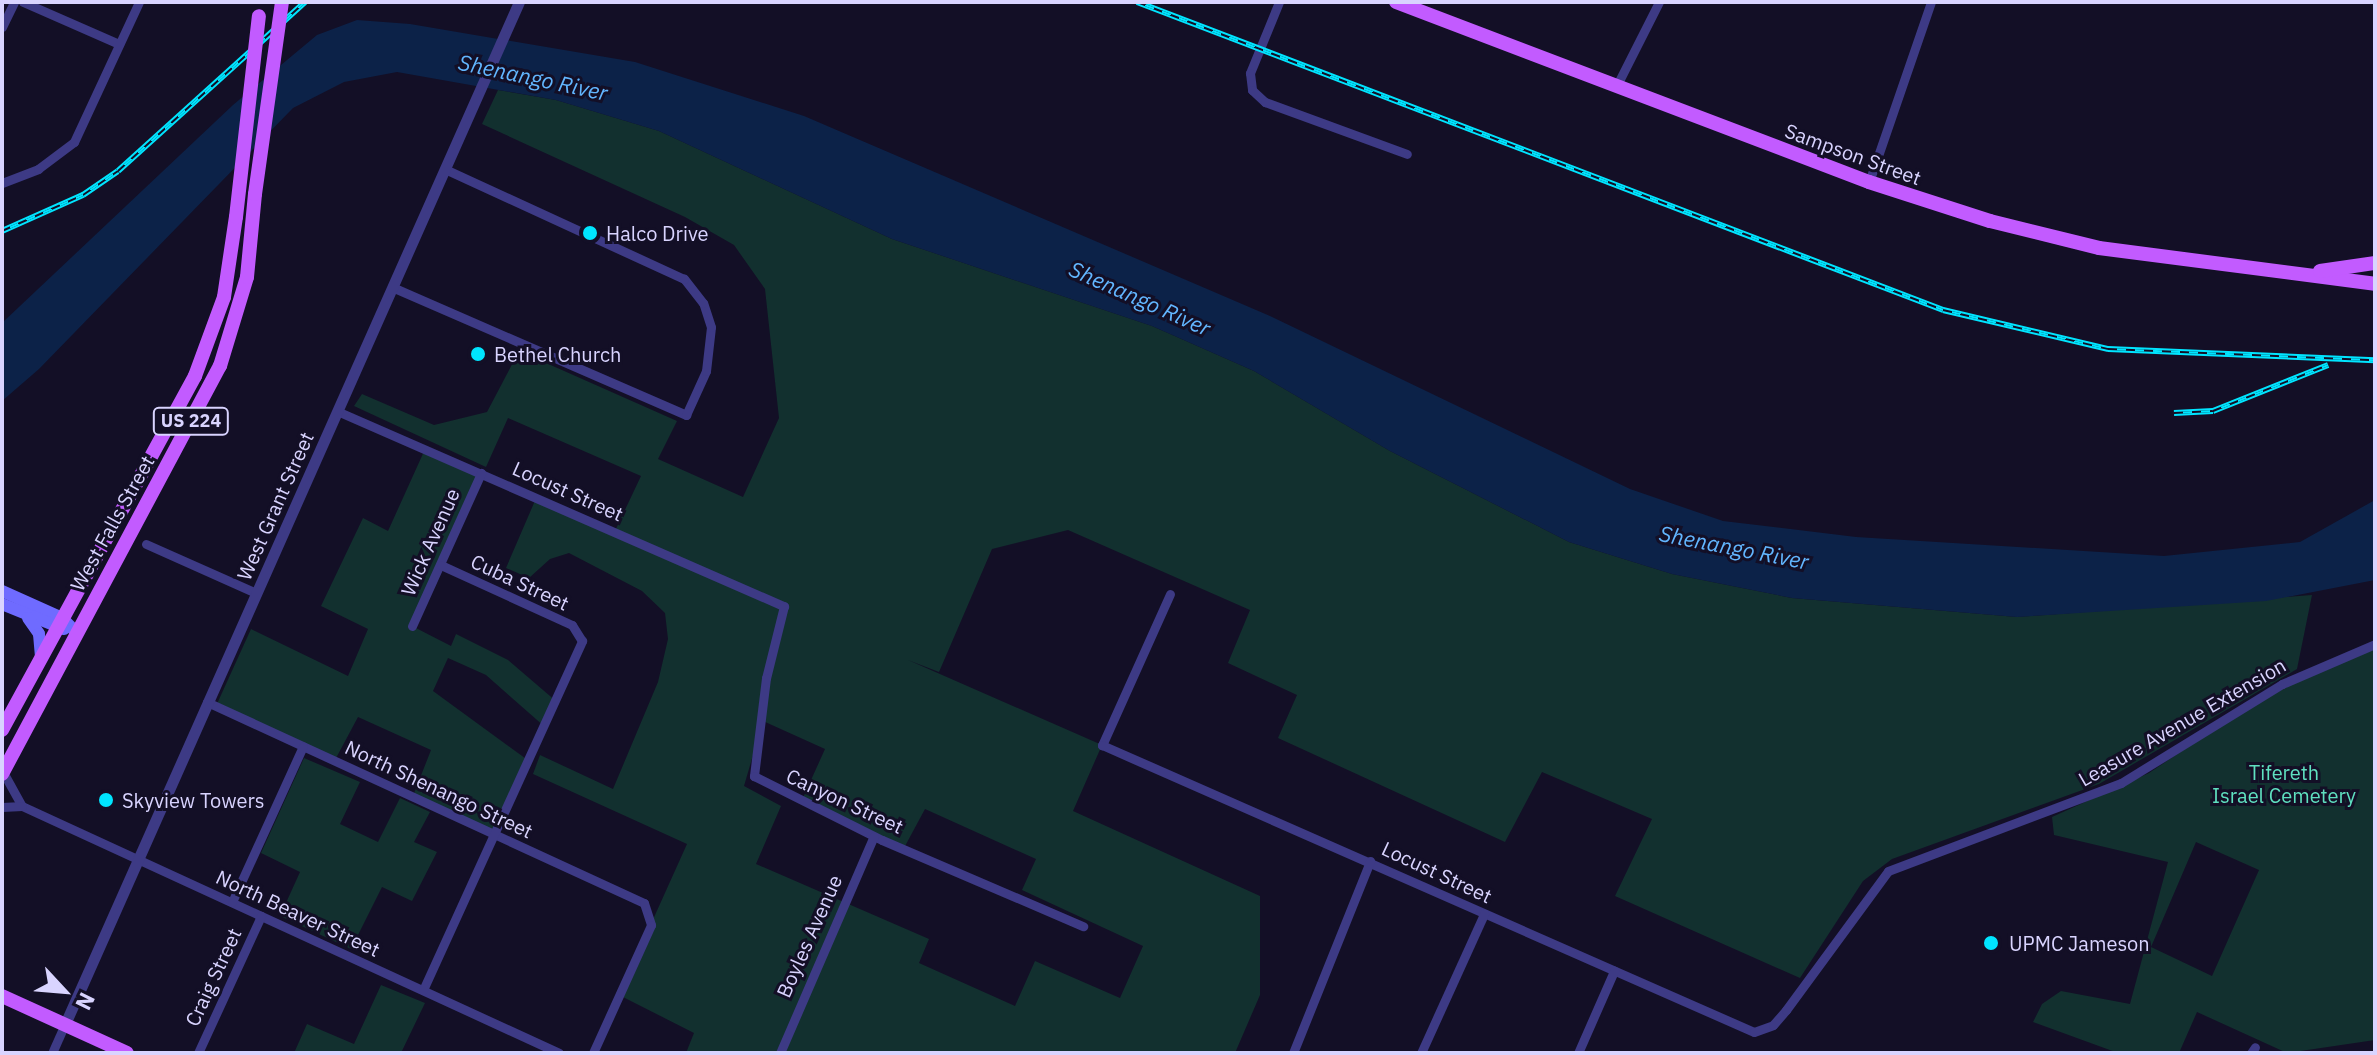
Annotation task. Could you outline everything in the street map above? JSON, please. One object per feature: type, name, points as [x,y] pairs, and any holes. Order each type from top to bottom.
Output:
[{"type":"main road","name":"West Falls Street","points":[[2,773],[75,631],[220,366],[247,277],[255,194],[282,2]]},
{"type":"main road","name":"Sampson Street","points":[[1396,2],[1869,182],[1990,221],[2099,248],[2316,272],[2375,284]]},
{"type":"main road","name":"West Falls Street","points":[[2,730],[208,348],[224,297],[261,9]]},
{"type":"main road","name":"Sampson Street","points":[[2316,272],[2375,263]]},
{"type":"main road","points":[[2,591],[75,631]]},
{"type":"main road","points":[[2,604],[26,615],[59,623]]},
{"type":"main road","points":[[26,615],[39,634],[41,656]]},
{"type":"main road","points":[[2,996],[127,1053]]},
{"type":"street","points":[[2,27],[14,2]]},
{"type":"street","points":[[23,2],[119,44]]},
{"type":"street","points":[[2,183],[38,169],[74,142],[139,2]]},
{"type":"street","name":"West Grant Street","points":[[65,1024],[519,2]]},
{"type":"street","points":[[1279,2],[1250,73],[1252,90],[1265,102],[1407,154]]},
{"type":"street","points":[[1616,87],[1659,2]]},
{"type":"street","points":[[1869,182],[1931,2]]},
{"type":"street","points":[[392,287],[686,415],[706,371],[712,342],[703,303],[684,279],[445,169]]},
{"type":"street","name":"Locust Street","points":[[337,411],[784,606]]},
{"type":"street","name":"Wick Avenue","points":[[412,626],[481,473]]},
{"type":"street","points":[[146,544],[256,593]]},
{"type":"street","name":"Cuba Street","points":[[441,565],[572,625],[580,635],[581,649],[494,834]]},
{"type":"street","name":"Locust Street","points":[[1170,594],[1102,745],[1757,1031]]},
{"type":"street","name":"Canyon Street","points":[[784,606],[752,770],[757,779],[874,836],[1083,926]]},
{"type":"street","name":"Leasure Avenue Extension","points":[[1757,1031],[1773,1025],[1786,1010],[1888,871],[2121,783],[2282,684],[2375,644]]},
{"type":"street","name":"North Shenango Street","points":[[207,702],[644,903],[651,913],[651,925],[593,1053]]},
{"type":"street","points":[[232,902],[303,746]]},
{"type":"street","points":[[2,773],[22,806]]},
{"type":"street","name":"North Beaver Street","points":[[2,807],[22,806],[559,1053]]},
{"type":"street","points":[[423,990],[494,834]]},
{"type":"street","name":"Boyles Avenue","points":[[780,1053],[874,836]]},
{"type":"street","points":[[1293,1053],[1370,861]]},
{"type":"street","points":[[1421,1053],[1484,914]]},
{"type":"street","name":"Craig Street","points":[[198,1053],[261,916]]},
{"type":"street","points":[[1578,1053],[1614,971]]},
{"type":"street","points":[[52,1053],[65,1024]]},
{"type":"green space","points":[[498,90],[556,100],[659,131],[892,239],[1152,326],[1254,371],[1390,451],[1569,542],[1672,574],[1792,598],[2017,617],[2312,595],[2297,669],[2099,784],[1892,859],[1863,881],[1800,978],[1615,896],[1652,819],[1542,772],[1505,842],[1278,738],[1297,695],[1228,663],[1250,610],[1068,530],[992,549],[939,672],[908,660],[1102,745],[1073,811],[1260,896],[1260,995],[1235,1053],[686,1053],[694,1033],[619,995],[687,844],[533,774],[540,755],[613,789],[658,682],[668,639],[665,613],[642,591],[569,553],[550,559],[529,578],[506,568],[537,496],[615,531],[641,476],[508,418],[486,467],[354,406],[362,394],[434,425],[487,412],[519,351],[677,421],[658,459],[743,497],[779,418],[765,289],[734,245],[685,217],[482,124]],"holes":[[[763,721],[825,749],[802,800],[904,848],[925,809],[1036,859],[1022,890],[1143,946],[1120,998],[1035,961],[1015,1006],[919,963],[929,939],[756,864],[781,806],[744,786]]]},
{"type":"green space","points":[[426,447],[481,473],[412,626],[451,646],[456,634],[508,660],[557,702],[545,727],[486,675],[448,658],[433,691],[529,761],[494,834],[413,796],[431,750],[358,717],[335,760],[216,706],[251,629],[348,676],[368,629],[321,606],[363,518],[388,531]]},
{"type":"green space","name":"Tifereth Israel Cemetery","points":[[2375,644],[2375,1040],[2287,1053],[2197,1012],[2179,1053],[2118,1053],[2033,1022],[2042,1004],[2061,991],[2130,1004],[2168,862],[2054,835],[2052,817],[2149,773],[2282,684]],"holes":[[[2196,842],[2259,870],[2212,976],[2151,947]]]},
{"type":"green space","points":[[304,758],[360,782],[340,824],[378,842],[400,798],[430,812],[414,842],[437,852],[412,901],[382,887],[351,949],[280,916],[300,872],[261,853]]},
{"type":"green space","points":[[381,985],[425,1003],[401,1053],[294,1053],[307,1024],[354,1044]]},
{"type":"water","name":"Shenango River","points":[[357,20],[410,24],[635,62],[804,116],[1270,316],[1630,489],[1723,521],[1856,537],[2164,556],[2300,542],[2375,500],[2375,580],[2266,601],[2017,617],[1792,598],[1672,574],[1569,542],[1390,451],[1254,371],[1152,326],[892,239],[659,131],[556,100],[397,72],[344,82],[293,108],[39,369],[2,401],[2,323],[233,105],[317,35]]},
{"type":"railway","points":[[2,231],[83,195],[118,171],[305,2]]},
{"type":"railway","points":[[1137,2],[1943,310],[2108,349],[2375,360]]},
{"type":"railway","points":[[2174,413],[2213,411],[2328,365]]},
{"type":"place","name":"Halco Drive","points":[[590,233]]},
{"type":"place","name":"Bethel Church","points":[[478,354]]},
{"type":"place","name":"Skyview Towers","points":[[106,800]]},
{"type":"place","name":"UPMC Jameson","points":[[1991,943]]}]
